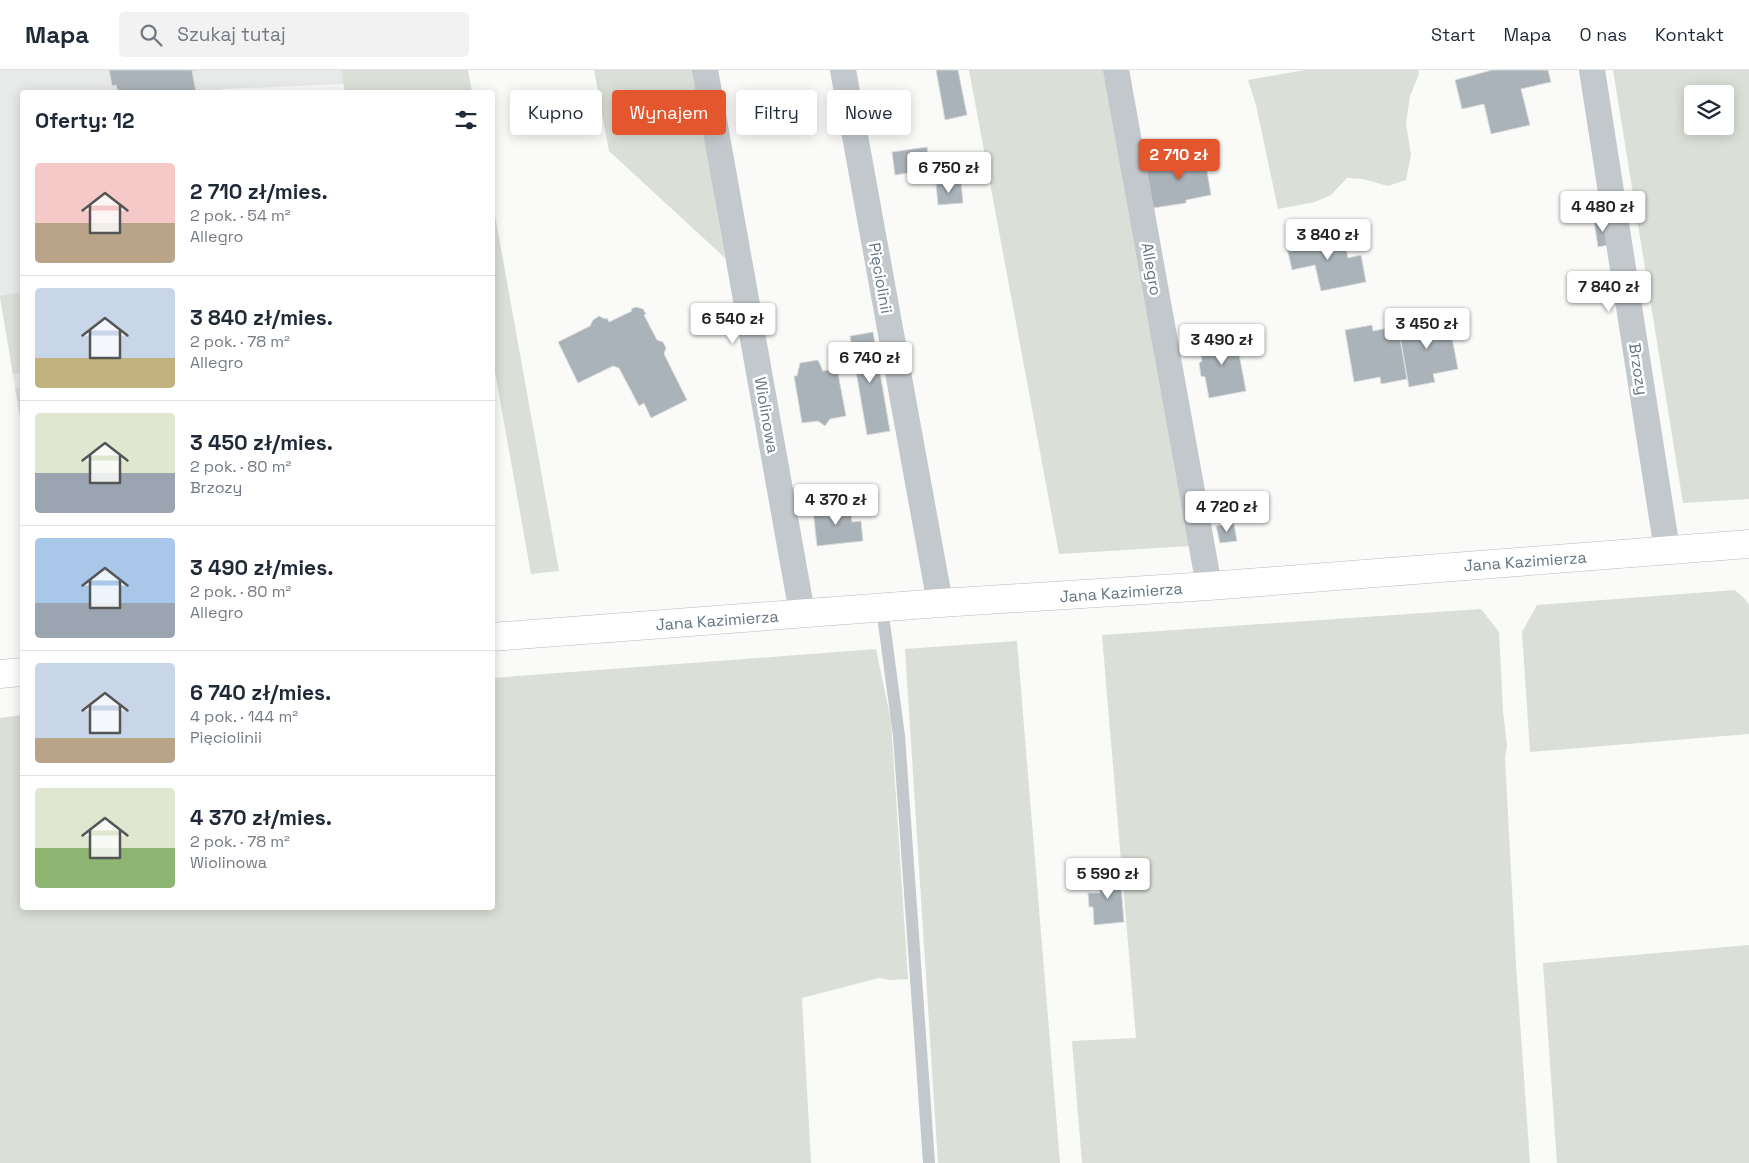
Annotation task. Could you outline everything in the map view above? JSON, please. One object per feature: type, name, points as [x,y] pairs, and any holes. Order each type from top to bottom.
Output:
[{"type":"main road","name":"Jana Kazimierza","points":[[495,636],[940,603],[1209,586],[1749,544]]},
{"type":"main road","points":[[0,674],[20,672]]},
{"type":"street","name":"Wiolinowa","points":[[706,70],[802,613]]},
{"type":"street","name":"Pięciolinii","points":[[843,70],[940,603]]},
{"type":"street","name":"Allegro","points":[[1116,70],[1209,586]]},
{"type":"street","name":"Brzozy","points":[[1592,70],[1668,550]]},
{"type":"lane","points":[[882,608],[899,736],[929,1163]]},
{"type":"shaded area","points":[[0,70],[341,70],[344,84],[222,90],[20,90],[20,387],[15,388],[0,297]]},
{"type":"shaded area","points":[[341,70],[468,70],[472,90],[345,90]]},
{"type":"shaded area","points":[[594,70],[693,70],[696,90],[612,90],[612,135],[704,135],[725,258],[609,151],[602,113],[602,90],[598,90]]},
{"type":"shaded area","points":[[969,70],[1103,70],[1184,520],[1191,546],[1059,554]]},
{"type":"shaded area","points":[[1305,70],[1418,70],[1419,74],[1410,96],[1406,123],[1411,155],[1406,180],[1388,186],[1363,179],[1347,178],[1331,195],[1315,202],[1278,209],[1256,105],[1248,80]]},
{"type":"shaded area","points":[[1613,70],[1749,70],[1749,499],[1683,503]]},
{"type":"shaded area","points":[[495,215],[559,571],[531,574],[495,372]]},
{"type":"shaded area","points":[[20,292],[20,372],[13,374],[0,296]]},
{"type":"shaded area","points":[[20,387],[20,417],[15,388]]},
{"type":"shaded area","points":[[1735,590],[1749,605],[1749,734],[1530,752],[1522,632],[1537,605]]},
{"type":"shaded area","points":[[1481,609],[1499,632],[1503,711],[1507,745],[1505,758],[1516,965],[1530,1163],[1082,1163],[1072,1041],[1136,1038],[1102,635]]},
{"type":"shaded area","points":[[1017,641],[1060,1163],[938,1163],[905,649]]},
{"type":"shaded area","points":[[876,649],[891,721],[908,979],[890,980],[879,978],[802,998],[811,1163],[0,1163],[0,718],[20,715],[20,910],[495,910],[495,678]]},
{"type":"shaded area","points":[[1749,945],[1749,1163],[1557,1163],[1543,963]]},
{"type":"building","points":[[109,70],[196,70],[192,71],[196,90],[117,90],[116,85],[112,86]]},
{"type":"building","points":[[936,70],[958,70],[967,115],[945,120]]},
{"type":"building","points":[[1492,70],[1548,70],[1551,82],[1521,89],[1530,125],[1491,134],[1484,104],[1462,109],[1455,80]]},
{"type":"building","points":[[927,147],[929,161],[945,158],[947,167],[895,175],[892,152]]},
{"type":"building","points":[[1204,152],[1211,195],[1186,200],[1186,203],[1153,208],[1146,169],[1177,164],[1176,157]]},
{"type":"building","points":[[961,182],[963,203],[938,205],[936,184]]},
{"type":"building","points":[[1608,218],[1613,244],[1598,247],[1594,221]]},
{"type":"building","points":[[1343,232],[1348,258],[1361,255],[1366,282],[1321,291],[1315,265],[1292,270],[1286,243]]},
{"type":"building","points":[[636,307],[643,309],[646,314],[644,315],[657,340],[663,342],[666,348],[664,354],[687,400],[651,418],[644,403],[639,406],[619,368],[613,366],[578,383],[558,342],[590,326],[593,320],[599,316],[607,318],[609,322],[632,311],[631,309]]},
{"type":"building","points":[[1448,317],[1458,369],[1433,374],[1435,382],[1409,387],[1398,326]]},
{"type":"building","points":[[1372,325],[1373,331],[1398,326],[1407,379],[1381,384],[1380,377],[1354,382],[1345,330]]},
{"type":"building","points":[[873,332],[890,431],[867,435],[850,336]]},
{"type":"building","points":[[1235,333],[1246,391],[1209,398],[1205,377],[1201,376],[1199,363],[1202,361],[1198,340]]},
{"type":"building","points":[[818,360],[823,371],[837,368],[846,416],[830,419],[825,426],[818,421],[802,423],[794,376],[797,376],[800,363]]},
{"type":"building","points":[[850,505],[852,522],[861,521],[863,541],[817,546],[813,509]]},
{"type":"building","points":[[1234,524],[1237,541],[1220,543],[1216,526]]},
{"type":"building","points":[[1120,873],[1124,922],[1094,925],[1093,907],[1089,907],[1088,893],[1100,893],[1098,875]]}]
